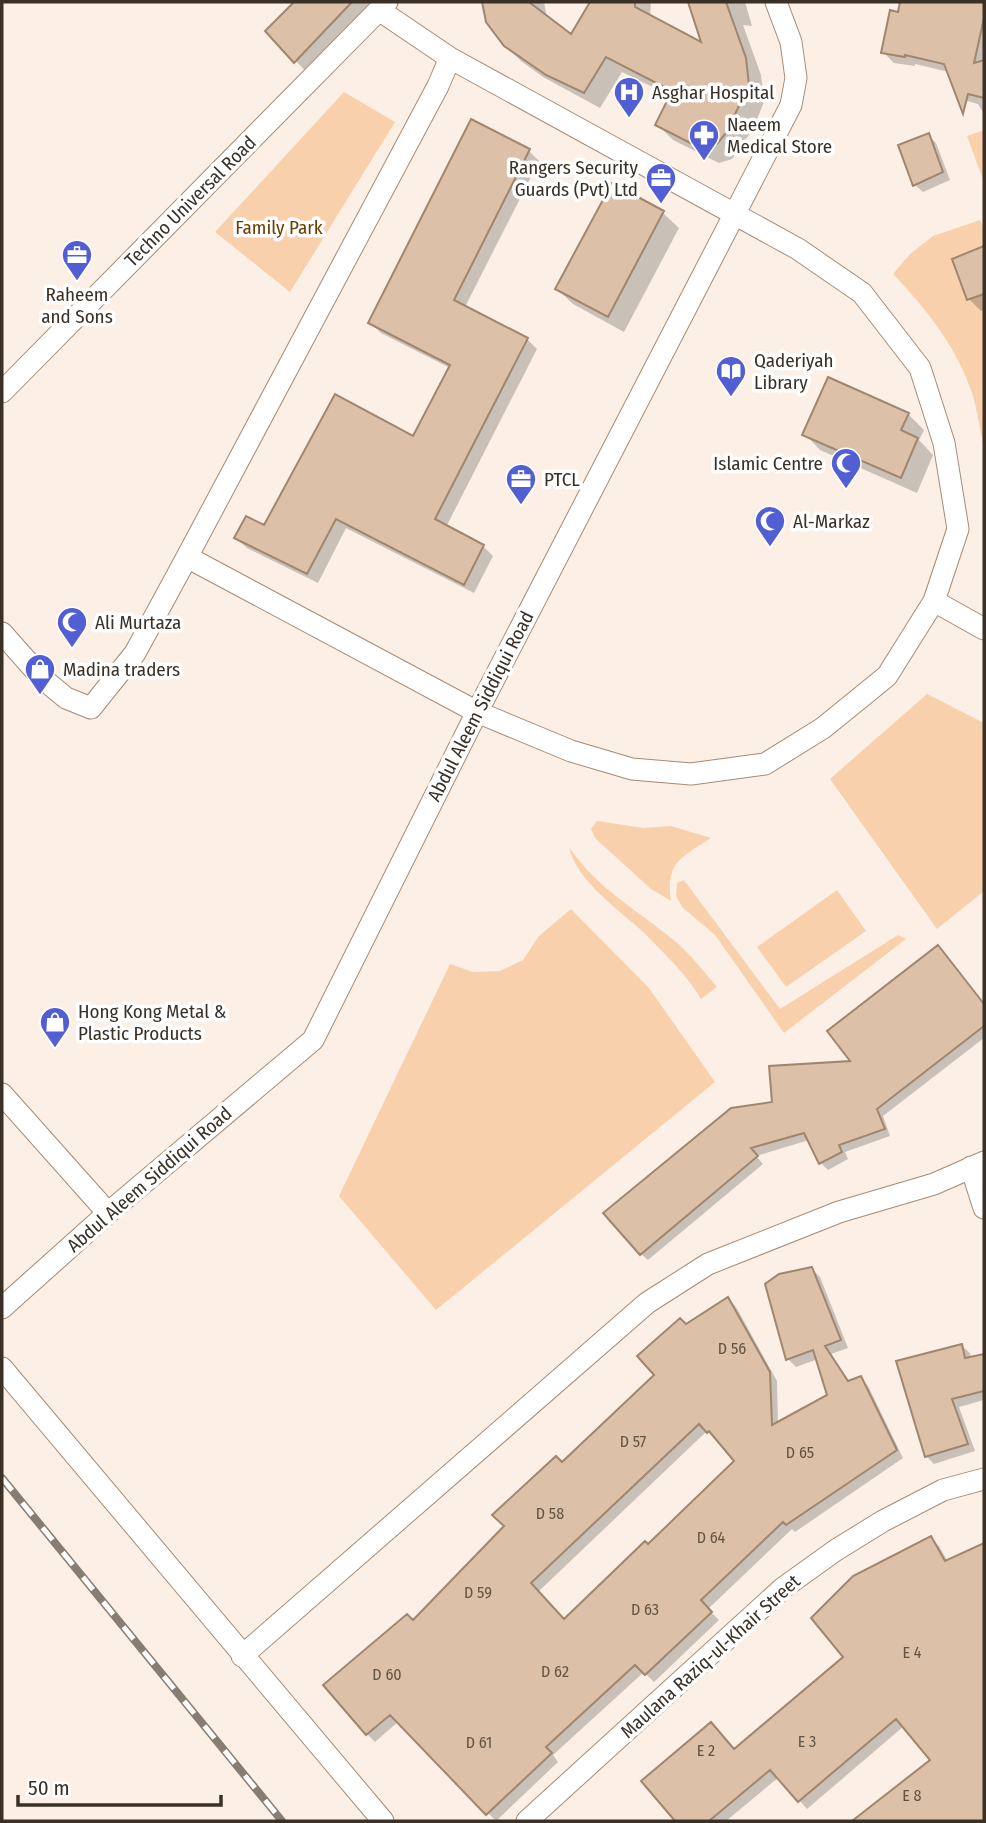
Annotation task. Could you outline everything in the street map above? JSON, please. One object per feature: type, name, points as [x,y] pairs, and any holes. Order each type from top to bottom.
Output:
[{"type":"street","name":"Abdul Aleem Siddiqui Road","points":[[2,1308],[108,1213],[313,1040],[477,712],[791,105],[796,78],[791,42],[776,2]]},
{"type":"street","points":[[187,557],[477,712],[571,751],[632,769],[691,774],[765,764],[823,728],[887,676],[934,601],[958,529],[944,443],[920,368],[862,293],[798,249],[450,58],[383,6]]},
{"type":"street","name":"Techno Universal Road","points":[[2,392],[383,6]]},
{"type":"street","points":[[2,634],[42,678],[66,698],[90,708],[135,653],[438,86],[450,58]]},
{"type":"street","points":[[934,601],[984,629]]},
{"type":"street","points":[[2,1094],[108,1213]]},
{"type":"street","points":[[242,1656],[647,1303],[708,1264],[839,1212],[934,1184],[978,1164],[984,1208]]},
{"type":"street","points":[[2,1368],[383,1821]]},
{"type":"street","name":"Maulana Raziq-ul-Khair Street","points":[[527,1821],[783,1588],[883,1521],[943,1490],[984,1479]]},
{"type":"green space","name":"Family Park","points":[[344,92],[395,122],[290,292],[215,232]]},
{"type":"green space","points":[[984,130],[984,182],[967,136]]},
{"type":"green space","points":[[980,220],[984,229],[984,448],[972,392],[963,370],[926,312],[893,274],[910,254],[933,236]]},
{"type":"green space","points":[[927,694],[984,723],[984,891],[937,929],[830,779]]},
{"type":"green space","points":[[597,821],[644,828],[671,826],[711,838],[684,856],[673,869],[671,901],[651,889],[595,838],[591,829]]},
{"type":"green space","points":[[569,847],[605,887],[682,947],[717,987],[701,999],[689,981],[644,933],[589,883],[573,860]]},
{"type":"green space","points":[[684,880],[780,1009],[898,935],[906,939],[784,1033],[715,935],[683,908],[676,896],[677,883]]},
{"type":"green space","points":[[837,890],[866,931],[786,987],[757,947]]},
{"type":"green space","points":[[571,909],[649,988],[715,1082],[436,1310],[339,1196],[450,964],[473,972],[500,971],[523,960],[539,936]]},
{"type":"building","points":[[294,2],[352,2],[294,63],[265,31]]},
{"type":"building","points":[[482,2],[529,2],[571,34],[590,2],[635,2],[635,7],[701,42],[688,2],[726,2],[746,58],[749,85],[726,133],[717,144],[702,149],[655,125],[672,91],[606,57],[584,93],[546,75],[504,46],[486,22]]},
{"type":"building","points":[[900,2],[984,2],[984,18],[974,63],[984,60],[984,98],[968,94],[963,114],[944,64],[905,55],[881,53],[890,10],[898,12]]},
{"type":"building","points":[[471,119],[530,149],[454,300],[528,338],[435,519],[484,545],[464,585],[336,519],[307,574],[234,538],[246,516],[264,525],[335,394],[413,436],[450,365],[368,323]]},
{"type":"building","points":[[929,133],[943,172],[913,186],[898,145]]},
{"type":"building","points":[[612,183],[664,211],[608,317],[555,289]]},
{"type":"building","points":[[984,246],[984,294],[967,300],[952,259]]},
{"type":"building","points":[[828,377],[909,413],[901,430],[918,438],[901,478],[802,435]]},
{"type":"building","points":[[938,945],[984,1004],[984,1026],[877,1109],[885,1129],[839,1145],[842,1152],[819,1164],[804,1133],[751,1148],[758,1156],[640,1255],[603,1213],[731,1108],[772,1102],[769,1066],[850,1061],[827,1031]]},
{"type":"building","points":[[812,1267],[841,1340],[825,1346],[848,1381],[861,1376],[897,1450],[786,1525],[783,1522],[701,1600],[712,1612],[645,1675],[635,1665],[546,1747],[552,1753],[486,1815],[390,1715],[366,1735],[323,1685],[407,1614],[413,1620],[504,1526],[492,1515],[556,1456],[562,1462],[654,1375],[637,1356],[680,1318],[686,1324],[728,1297],[770,1372],[772,1425],[827,1395],[813,1350],[786,1360],[765,1284],[779,1274]],"holes":[[[699,1424],[707,1433],[709,1431],[734,1461],[648,1544],[645,1541],[564,1619],[531,1583]]]},
{"type":"building","points":[[962,1344],[965,1358],[984,1354],[984,1391],[952,1399],[968,1444],[925,1457],[896,1361]]},
{"type":"building","points":[[931,1536],[945,1561],[984,1543],[984,1821],[852,1821],[930,1760],[896,1719],[798,1802],[770,1770],[709,1821],[675,1821],[641,1781],[711,1722],[734,1749],[843,1657],[811,1618],[853,1576]]},
{"type":"railway","points":[[2,1478],[282,1821]]},
{"type":"place","name":"Asghar Hospital","points":[[629,119]]},
{"type":"place","name":"Naeem Medical Store","points":[[704,162]]},
{"type":"place","name":"Rangers Security Guards (Pvt) Ltd","points":[[661,205]]},
{"type":"place","name":"Raheem and Sons","points":[[77,282]]},
{"type":"place","name":"Qaderiyah Library","points":[[731,398]]},
{"type":"place","name":"Islamic Centre","points":[[846,490]]},
{"type":"place","name":"PTCL","points":[[521,506]]},
{"type":"place","name":"Al-Markaz","points":[[770,548]]},
{"type":"place","name":"Ali Murtaza","points":[[72,649]]},
{"type":"place","name":"Madina traders","points":[[40,696]]},
{"type":"place","name":"Hong Kong Metal & Plastic Products","points":[[55,1049]]}]
